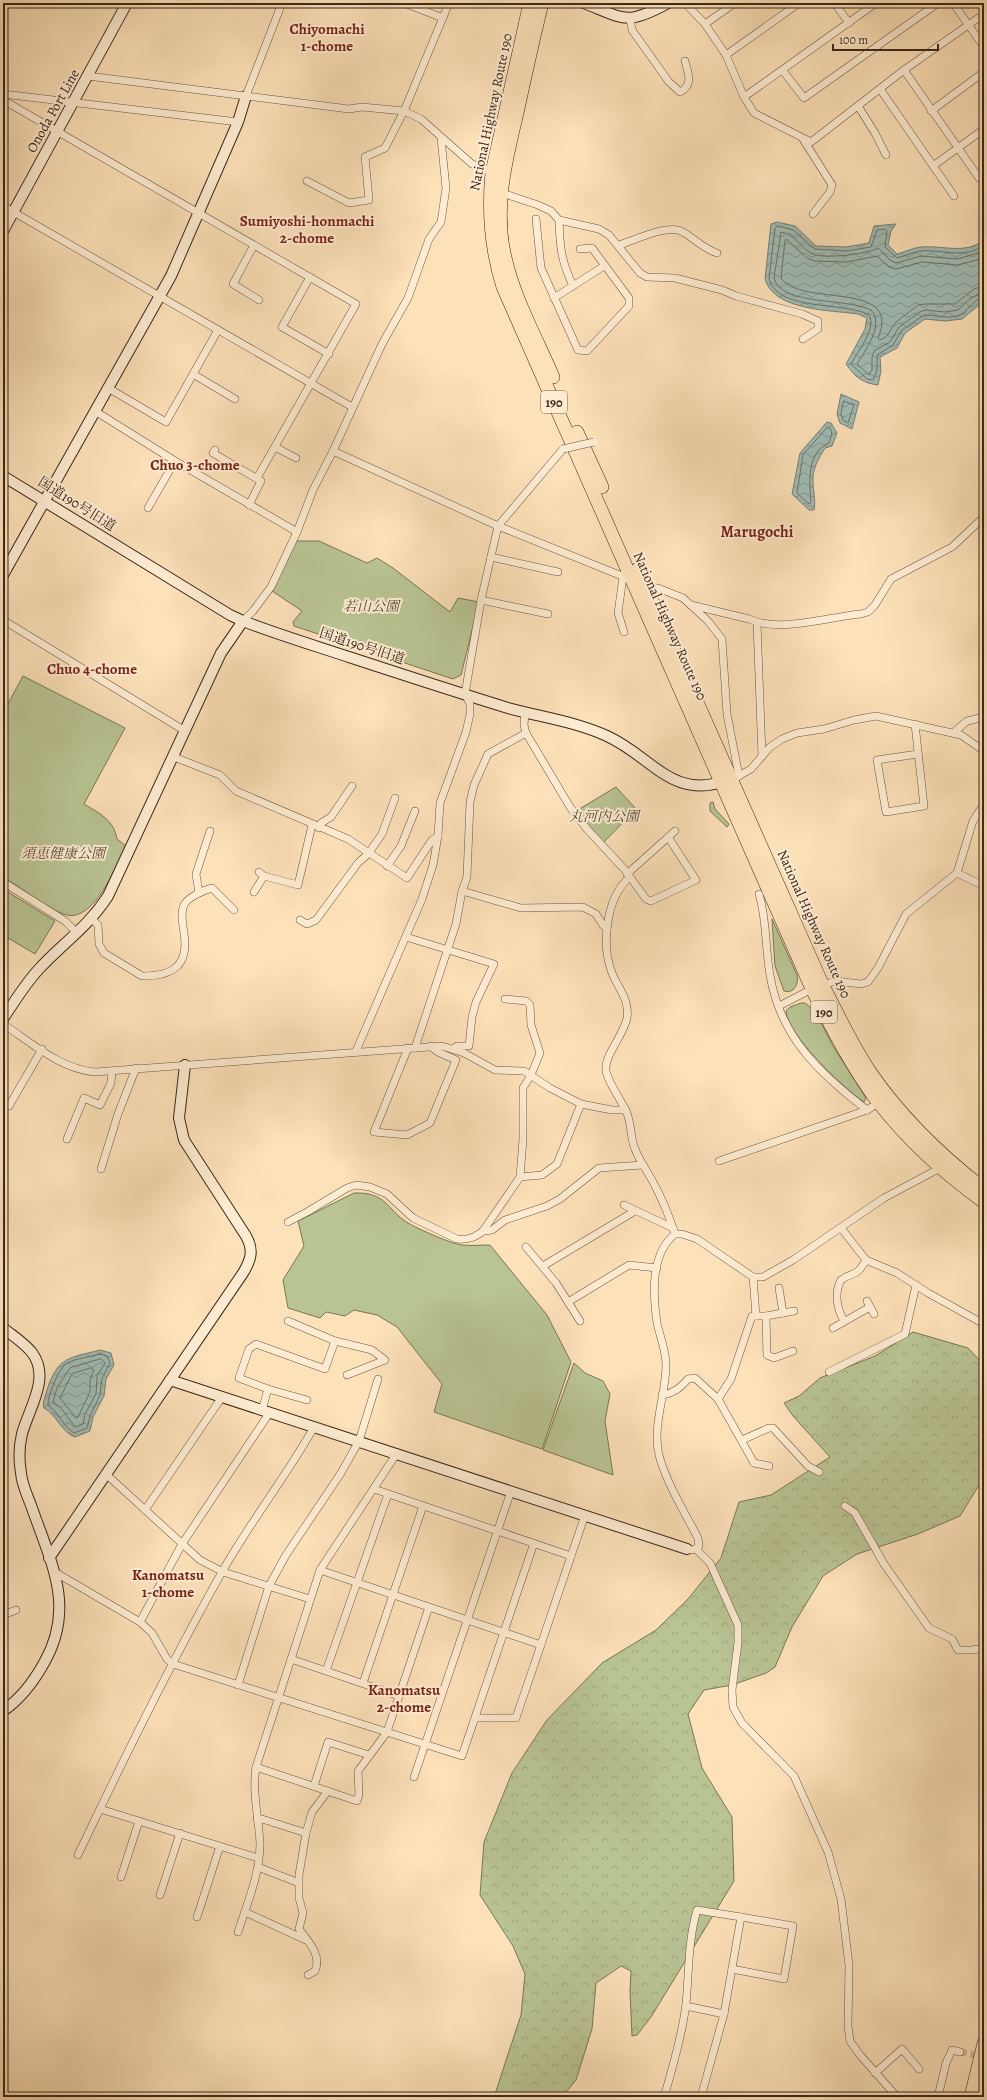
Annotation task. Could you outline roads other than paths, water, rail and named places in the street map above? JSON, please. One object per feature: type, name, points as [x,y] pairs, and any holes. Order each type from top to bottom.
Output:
[{"type":"highway","name":"National Highway Route 190","points":[[530,3],[492,172],[502,240],[515,291],[731,779],[818,988],[856,1049],[883,1100],[924,1138],[945,1164],[984,1202]]},
{"type":"highway","name":"National Highway Route 190","points":[[542,3],[506,162],[496,191],[491,240],[494,255],[503,287],[628,578],[731,779]]},
{"type":"highway","name":"National Highway Route 190","points":[[945,1164],[984,1189]]},
{"type":"highway","points":[[971,2097],[984,2044]]},
{"type":"street","name":"Onoda Port Line","points":[[3,231],[127,3]]},
{"type":"street","points":[[3,575],[160,297],[238,122],[246,96],[282,3]]},
{"type":"street","points":[[404,3],[443,18]]},
{"type":"street","points":[[307,181],[349,203],[369,200],[365,157],[385,148],[404,111],[449,3]]},
{"type":"street","points":[[584,3],[622,18],[630,19],[646,15],[668,3]]},
{"type":"street","points":[[685,3],[705,24],[726,55],[744,97],[754,113],[811,142],[904,70],[984,14]]},
{"type":"street","points":[[705,24],[734,3]]},
{"type":"street","points":[[726,55],[798,3]]},
{"type":"street","points":[[744,97],[876,3]]},
{"type":"street","points":[[783,70],[804,98],[938,3]]},
{"type":"street","points":[[953,3],[984,47]]},
{"type":"street","points":[[836,5],[849,23]]},
{"type":"street","points":[[630,19],[632,30],[670,82],[680,92],[687,88],[690,81],[684,61]]},
{"type":"street","points":[[904,70],[931,111],[979,178],[984,179]]},
{"type":"street","points":[[931,111],[984,72]]},
{"type":"street","points":[[88,76],[349,109],[362,107],[404,111],[421,119],[441,138],[456,148],[472,164],[492,172]]},
{"type":"street","points":[[880,89],[954,196]]},
{"type":"street","points":[[3,94],[238,122]]},
{"type":"street","points":[[3,100],[356,304],[329,354],[257,478]]},
{"type":"street","points":[[858,106],[875,133],[886,155]]},
{"type":"street","points":[[933,166],[984,129]]},
{"type":"street","points":[[3,1019],[38,970],[92,919],[108,896],[174,757],[221,653],[243,621],[253,611],[271,587],[313,490],[333,451],[352,407],[382,344],[408,298],[429,239],[437,230],[443,218],[446,188],[441,138]]},
{"type":"street","points":[[803,139],[832,185],[830,192],[813,214]]},
{"type":"street","points":[[496,191],[538,205],[550,211],[559,220],[599,229],[609,235],[619,245],[640,273],[648,277],[675,278],[722,290],[736,296],[802,314],[818,321],[818,329],[803,339]]},
{"type":"street","points":[[3,206],[311,385],[352,407]]},
{"type":"street","points":[[536,218],[541,268],[578,350],[587,351],[629,306],[629,298],[592,248],[580,249]]},
{"type":"street","points":[[559,220],[560,253],[563,265],[573,286]]},
{"type":"street","points":[[619,245],[670,228],[681,230],[708,250],[717,253]]},
{"type":"street","points":[[254,245],[233,284],[259,300]]},
{"type":"street","points":[[554,298],[604,266]]},
{"type":"street","points":[[310,277],[282,327],[329,354]]},
{"type":"street","points":[[108,388],[166,422],[218,330]]},
{"type":"street","points":[[193,374],[235,399]]},
{"type":"street","points":[[95,410],[175,461],[296,532]]},
{"type":"street","points":[[356,1051],[406,937],[428,883],[433,865],[438,836],[440,803],[466,732],[470,714],[470,704],[465,694],[482,600],[498,526],[563,449],[594,442]]},
{"type":"street","points":[[275,447],[296,458]]},
{"type":"street","points":[[215,450],[213,453],[261,480],[249,505]]},
{"type":"street","points":[[333,451],[498,526],[628,578],[646,587],[658,588],[683,598],[717,631],[722,639],[731,779],[751,768],[770,747],[782,739],[797,733],[840,726],[854,720],[876,716],[953,733],[973,742],[984,751]]},
{"type":"street","points":[[148,508],[175,461]]},
{"type":"street","name":"国道190号旧道","points":[[3,476],[230,615],[243,621],[525,713],[599,732],[630,748],[670,779],[679,783],[696,787],[731,779]]},
{"type":"street","points":[[691,605],[749,619],[757,623],[792,624],[831,620],[868,612],[891,579],[952,547],[984,517]]},
{"type":"street","points":[[491,556],[558,572]]},
{"type":"street","points":[[624,632],[618,613],[628,578]]},
{"type":"street","points":[[482,600],[548,614]]},
{"type":"street","points":[[3,620],[186,731]]},
{"type":"street","points":[[757,623],[762,756]]},
{"type":"street","points":[[525,713],[524,725],[526,733],[570,807],[629,875],[646,899],[651,901],[696,880],[668,837]]},
{"type":"street","points":[[953,733],[968,721],[984,717]]},
{"type":"street","points":[[915,724],[924,806],[886,812],[877,760],[918,754]]},
{"type":"street","points":[[430,1046],[438,1052],[456,1060],[430,1123],[407,1135],[374,1132],[412,1048],[456,924],[462,891],[467,877],[470,802],[478,775],[485,758],[492,751],[526,733]]},
{"type":"street","points":[[174,757],[220,776],[236,791],[315,827],[348,839],[368,854],[406,878],[432,840],[438,836]]},
{"type":"street","points":[[254,892],[261,874],[293,885],[299,884],[315,827],[330,817],[352,786]]},
{"type":"street","points":[[300,920],[308,924],[316,920],[358,863],[368,854],[382,834],[395,798]]},
{"type":"street","points":[[778,1006],[835,981],[861,984],[868,982],[878,968],[906,914],[957,873],[973,822],[984,804]]},
{"type":"street","points":[[388,866],[401,846],[415,811]]},
{"type":"street","points":[[199,893],[196,874],[210,831]]},
{"type":"street","points":[[674,1231],[662,1199],[634,1147],[632,1127],[626,1110],[606,1072],[606,1063],[625,1026],[627,1012],[623,993],[609,965],[607,928],[612,904],[619,888],[629,875],[675,831]]},
{"type":"street","points":[[957,873],[984,886]]},
{"type":"street","points":[[3,882],[65,921],[78,933]]},
{"type":"street","points":[[92,919],[98,926],[98,944],[108,957],[142,976],[168,973],[178,967],[186,948],[182,922],[184,905],[199,893],[212,888],[234,910]]},
{"type":"street","points":[[462,891],[521,908],[583,907],[596,914],[603,926],[607,928]]},
{"type":"street","points":[[759,894],[764,916],[770,976],[778,1006],[787,1026],[814,1065],[838,1087],[867,1110]]},
{"type":"street","points":[[406,937],[494,964],[476,1002],[472,1018],[469,1046],[457,1046],[453,1049]]},
{"type":"street","points":[[288,1222],[347,1188],[356,1185],[370,1187],[387,1194],[413,1218],[457,1239],[465,1240],[475,1238],[483,1231],[520,1177],[523,1139],[523,1088],[532,1074],[540,1053],[531,1025],[530,1006],[526,1001],[505,999]]},
{"type":"street","points":[[3,1024],[72,1068],[83,1071],[112,1071],[185,1064],[430,1046],[453,1049],[495,1070],[524,1071],[532,1074],[550,1088],[581,1104],[612,1110],[626,1110]]},
{"type":"street","points":[[10,1106],[42,1049]]},
{"type":"street","points":[[49,1558],[107,1475],[243,1273],[252,1254],[251,1244],[184,1140],[179,1118],[185,1064]]},
{"type":"street","points":[[101,1169],[118,1114],[136,1068]]},
{"type":"street","points":[[67,1139],[84,1098],[100,1105],[111,1083],[112,1071]]},
{"type":"street","points":[[719,1161],[867,1110],[883,1100]]},
{"type":"street","points":[[520,1177],[542,1175],[557,1164],[581,1104]]},
{"type":"street","points":[[624,1205],[674,1231],[697,1239],[753,1277],[770,1274],[884,1198],[945,1164]]},
{"type":"street","points":[[483,1231],[492,1230],[505,1220],[548,1206],[560,1199],[574,1186],[599,1168],[643,1165]]},
{"type":"street","points":[[543,1266],[635,1211]]},
{"type":"street","points":[[841,1228],[866,1260],[898,1273],[984,1324]]},
{"type":"street","points":[[674,1231],[669,1239],[657,1268],[654,1296],[657,1323],[666,1355],[658,1435],[659,1455],[680,1504],[698,1538],[699,1546],[692,1549]]},
{"type":"street","points":[[526,1247],[543,1266],[580,1321]]},
{"type":"street","points":[[844,1322],[838,1305],[837,1288],[841,1280],[860,1271],[866,1260]]},
{"type":"street","points":[[568,1302],[629,1265],[657,1268]]},
{"type":"street","points":[[753,1277],[756,1316]]},
{"type":"street","points":[[829,1372],[905,1334],[916,1285]]},
{"type":"street","points":[[779,1288],[784,1313]]},
{"type":"street","points":[[833,1328],[870,1308]]},
{"type":"street","points":[[718,1399],[731,1379],[752,1316],[766,1316],[794,1311]]},
{"type":"street","points":[[766,1316],[767,1355],[774,1358],[793,1351]]},
{"type":"street","points":[[288,1321],[335,1341],[372,1350],[385,1360],[347,1375]]},
{"type":"street","points":[[3,1328],[27,1347],[34,1355],[40,1370],[39,1387],[22,1436],[20,1465],[22,1480],[60,1593],[60,1610],[54,1644],[36,1676],[22,1694],[3,1712]]},
{"type":"street","points":[[307,1400],[268,1389],[239,1378],[249,1349],[256,1344],[325,1369],[335,1341]]},
{"type":"street","points":[[662,1395],[671,1394],[691,1378],[705,1386],[718,1399],[754,1463],[769,1466]]},
{"type":"street","points":[[170,1380],[692,1549],[710,1563],[738,1625],[738,1643],[732,1690],[733,1707],[742,1723],[794,1776],[828,1852],[841,1899],[849,1965],[848,2026],[850,2041],[860,2056],[897,2097]]},
{"type":"street","points":[[238,1685],[269,1586],[286,1555],[341,1473],[359,1440],[378,1380]]},
{"type":"street","points":[[140,1622],[182,1544],[266,1411],[268,1389]]},
{"type":"street","points":[[145,1510],[222,1397]]},
{"type":"street","points":[[78,1855],[173,1664],[222,1572],[294,1464],[314,1426]]},
{"type":"street","points":[[742,1440],[769,1428],[773,1428],[808,1466],[819,1472]]},
{"type":"street","points":[[238,1932],[258,1867],[260,1844],[254,1785],[256,1768],[310,1599],[320,1570],[397,1453]]},
{"type":"street","points":[[107,1475],[200,1560],[222,1572],[310,1599]]},
{"type":"street","points":[[374,1489],[571,1556]]},
{"type":"street","points":[[414,1777],[511,1491]]},
{"type":"street","points":[[326,1671],[388,1494]]},
{"type":"street","points":[[363,1683],[424,1506]]},
{"type":"street","points":[[845,1506],[855,1513],[884,1564],[929,1628],[952,1639],[958,1650],[984,1648]]},
{"type":"street","points":[[475,1718],[516,1718],[585,1515]]},
{"type":"street","points":[[53,1571],[140,1622],[152,1633],[167,1659],[173,1664],[462,1756],[534,1543]]},
{"type":"street","points":[[320,1570],[540,1645]]},
{"type":"street","points":[[256,1768],[357,1801],[359,1795],[357,1774],[369,1755],[387,1732],[430,1607]]},
{"type":"street","points":[[3,1615],[16,1610]]},
{"type":"street","points":[[291,1659],[399,1696]]},
{"type":"street","points":[[314,1786],[328,1742],[369,1755]]},
{"type":"street","points":[[308,1976],[315,1972],[317,1960],[312,1944],[299,1929],[303,1913],[299,1898],[299,1883],[306,1833],[314,1808],[324,1798],[328,1791]]},
{"type":"street","points":[[100,1809],[258,1858]]},
{"type":"street","points":[[257,1820],[262,1819],[306,1833]]},
{"type":"street","points":[[121,1877],[139,1821]]},
{"type":"street","points":[[160,1895],[180,1833]]},
{"type":"street","points":[[197,1917],[220,1846]]},
{"type":"street","points":[[258,1867],[299,1883]]},
{"type":"street","points":[[664,2097],[677,2052],[686,2006],[693,1925],[697,1910],[793,1926],[784,1978],[732,1970]]},
{"type":"street","points":[[244,1912],[308,1941]]},
{"type":"street","points":[[701,2097],[724,2014],[741,1917]]},
{"type":"street","points":[[686,2006],[724,2014]]},
{"type":"street","points":[[875,2073],[902,2049],[919,2069]]},
{"type":"street","points":[[938,2097],[946,2063],[952,2050],[960,2052]]},
{"type":"water","points":[[777,222],[795,226],[816,246],[846,247],[869,243],[874,226],[896,224],[891,231],[888,245],[897,254],[921,247],[969,247],[977,245],[984,240],[984,301],[962,319],[945,321],[925,319],[905,333],[897,348],[880,357],[881,371],[878,385],[868,383],[859,379],[846,364],[865,329],[867,318],[858,314],[819,310],[791,303],[770,290],[765,279],[771,224]]},
{"type":"water","points":[[841,394],[859,402],[852,429],[840,423],[837,414]]},
{"type":"water","points":[[827,422],[831,423],[837,433],[832,446],[825,448],[815,468],[813,485],[815,506],[814,510],[809,510],[792,494],[800,453]]},
{"type":"water","points":[[100,1350],[111,1353],[114,1365],[106,1379],[104,1396],[93,1417],[90,1431],[75,1437],[70,1435],[44,1408],[44,1399],[51,1379],[66,1360]]},
{"type":"tunnel","points":[[960,2052],[984,2057]]},
{"type":"district","name":"Chiyomachi 1-chome","points":[[327,38]]},
{"type":"district","name":"Sumiyoshi-honmachi 2-chome","points":[[307,230]]},
{"type":"district","name":"Chuo 3-chome","points":[[195,465]]},
{"type":"district","name":"Marugochi","points":[[757,532]]},
{"type":"district","name":"Chuo 4-chome","points":[[92,669]]},
{"type":"district","name":"Kanomatsu 1-chome","points":[[168,1584]]},
{"type":"district","name":"Kanomatsu 2-chome","points":[[404,1698]]},
{"type":"park label","name":"若山公園","points":[[371,606]]},
{"type":"park label","name":"丸河内公園","points":[[604,816]]},
{"type":"park label","name":"須恵健康公園","points":[[63,853]]}]
